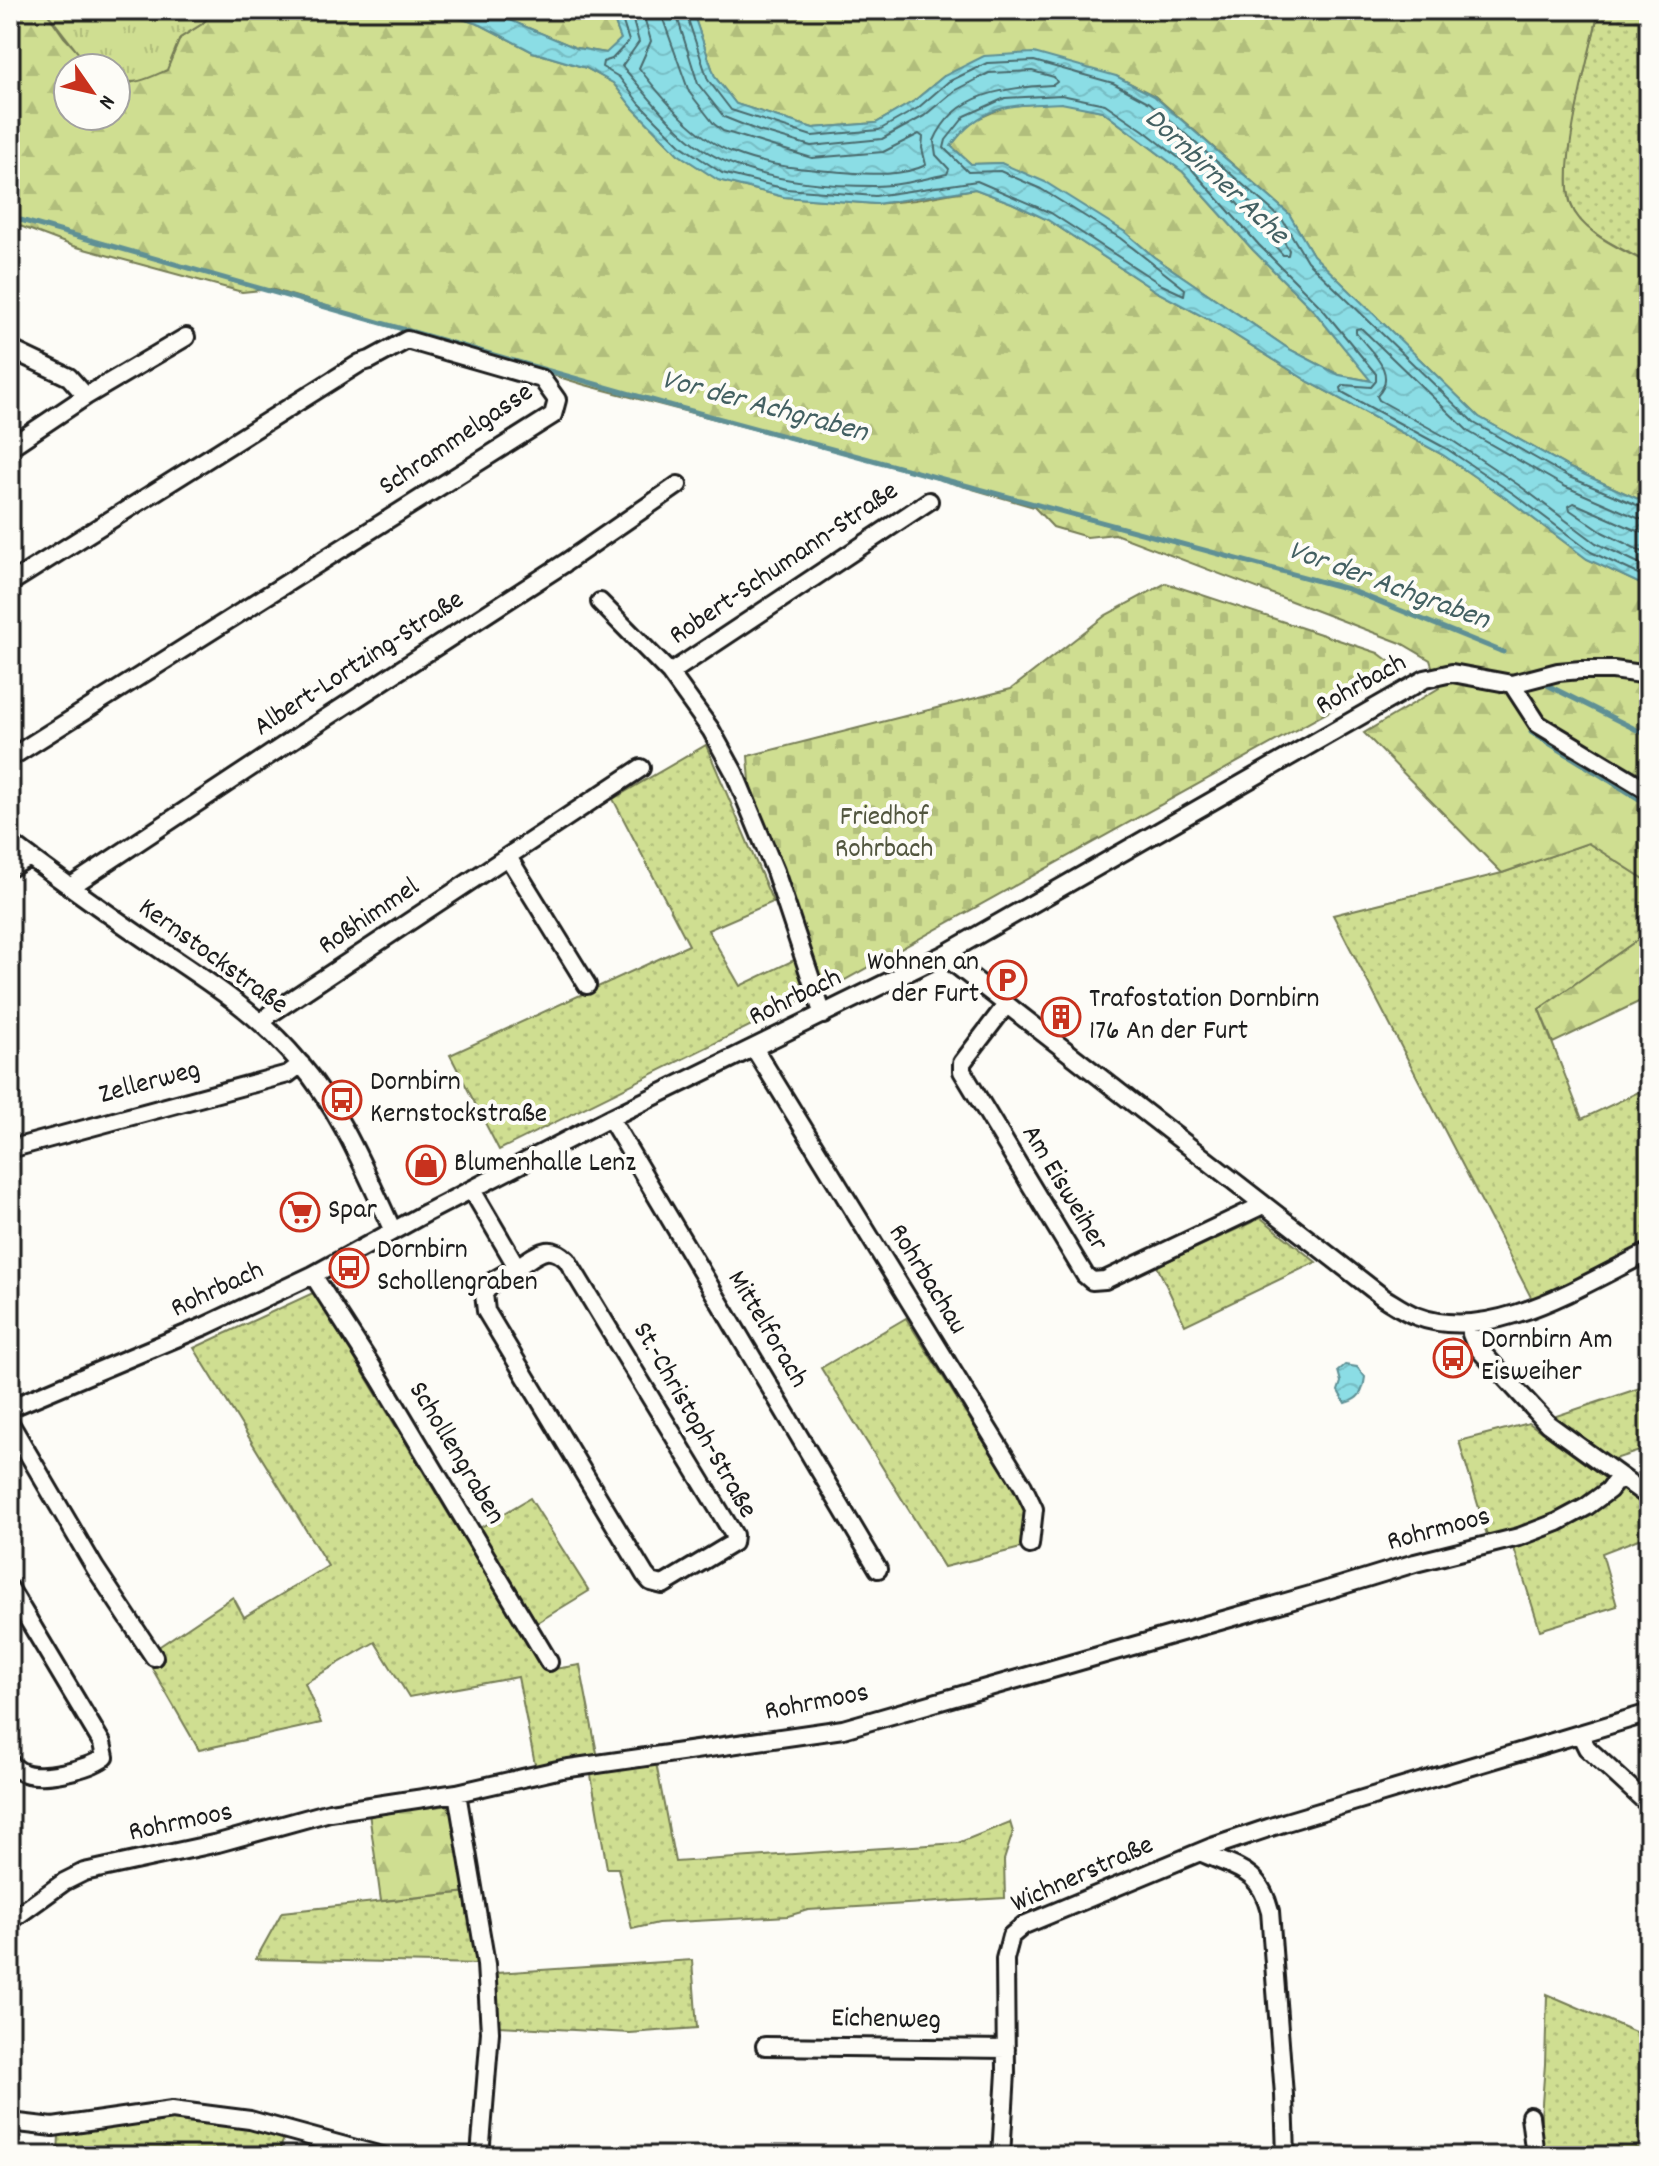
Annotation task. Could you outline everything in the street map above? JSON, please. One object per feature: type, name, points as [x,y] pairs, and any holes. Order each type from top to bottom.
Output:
[{"type":"street","points":[[10,447],[86,396],[186,337]]},
{"type":"street","name":"Schrammelgasse","points":[[10,583],[360,363],[407,340],[542,379],[557,400],[553,415],[10,758]]},
{"type":"street","points":[[10,349],[69,377],[86,396]]},
{"type":"street","name":"Albert-Lortzing-Straße","points":[[70,887],[565,563],[678,485]]},
{"type":"street","name":"Robert-Schumann-Straße","points":[[670,673],[929,501]]},
{"type":"street","name":"Robert-Schumann-Straße","points":[[600,602],[670,673],[711,730],[734,772],[775,871],[823,1015]]},
{"type":"street","name":"Rohrbach","points":[[10,1408],[162,1345],[313,1275],[610,1118],[943,955],[1425,679],[1452,673],[1512,684],[1558,672],[1581,670],[1649,675]]},
{"type":"street","points":[[1512,684],[1538,724],[1649,791]]},
{"type":"street","name":"Roßhimmel","points":[[263,1023],[270,1014],[641,768]]},
{"type":"street","name":"Kernstockstraße","points":[[10,842],[263,1023],[301,1064],[337,1115],[383,1204],[393,1231]]},
{"type":"street","points":[[10,868],[30,857]]},
{"type":"street","points":[[508,857],[587,985]]},
{"type":"street","points":[[943,955],[1384,1298],[1415,1316],[1444,1324],[1500,1320],[1649,1252]]},
{"type":"street","name":"Am Eisweiher","points":[[1006,1005],[962,1063],[962,1071],[1085,1275],[1092,1281],[1105,1280],[1263,1205]]},
{"type":"street","name":"Rohrbachau","points":[[754,1048],[1023,1486],[1034,1509],[1030,1545]]},
{"type":"street","name":"Zellerweg","points":[[10,1149],[288,1074],[301,1064]]},
{"type":"street","name":"Mittelforach","points":[[610,1118],[878,1569]]},
{"type":"street","points":[[472,1190],[517,1267]]},
{"type":"street","name":"St.-Christoph-Straße","points":[[547,1249],[558,1250],[567,1260],[734,1535],[733,1543],[663,1585],[651,1582],[645,1575],[486,1311],[484,1294],[494,1280],[517,1267],[547,1249]]},
{"type":"street","name":"Schollengraben","points":[[313,1275],[380,1379],[549,1662]]},
{"type":"street","points":[[1471,1324],[1476,1346],[1537,1414],[1649,1497]]},
{"type":"street","points":[[10,1423],[95,1568],[154,1657]]},
{"type":"street","name":"Rohrmoos","points":[[10,1921],[64,1882],[84,1872],[218,1843],[330,1812],[457,1793],[562,1769],[843,1729],[1415,1563],[1519,1537],[1586,1507],[1609,1490],[1619,1477]]},
{"type":"street","points":[[10,1589],[102,1743],[105,1757],[94,1765],[36,1776],[21,1772],[10,1763]]},
{"type":"street","name":"Wichnerstraße","points":[[1001,2156],[1006,2049],[1005,1959],[1011,1936],[1024,1925],[1286,1822],[1649,1713]]},
{"type":"street","points":[[1580,1734],[1587,1748],[1649,1805]]},
{"type":"street","points":[[457,1793],[486,1964],[490,2032],[480,2156]]},
{"type":"street","points":[[1202,1853],[1253,1875],[1265,1892],[1270,1911],[1286,2156]]},
{"type":"street","name":"Eichenweg","points":[[765,2046],[1006,2049]]},
{"type":"street","points":[[10,2122],[53,2127],[172,2110],[250,2120],[382,2156]]},
{"type":"street","points":[[1530,2116],[1535,2156]]},
{"type":"green space","points":[[10,10],[45,10],[78,52],[52,52],[52,132],[132,132],[132,83],[166,70],[180,38],[202,24],[214,10],[435,10],[481,25],[533,52],[586,68],[613,83],[678,154],[719,180],[784,197],[876,204],[975,189],[1012,203],[1048,220],[1157,292],[1219,325],[1309,382],[1443,455],[1587,559],[1649,588],[1649,882],[1588,843],[1502,873],[1364,733],[1439,688],[1430,660],[1401,643],[1115,534],[1087,537],[1053,527],[1034,507],[890,465],[585,385],[271,289],[242,292],[73,246],[12,223]]},
{"type":"green space","points":[[45,10],[214,10],[202,24],[180,38],[167,70],[142,80],[132,82],[132,52],[77,52]]},
{"type":"green space","points":[[486,10],[610,10],[621,39],[607,53],[576,48]]},
{"type":"green space","points":[[692,10],[1599,10],[1571,138],[1568,187],[1571,205],[1584,224],[1605,240],[1649,264],[1649,504],[1572,469],[1479,417],[1313,255],[1289,214],[1155,96],[1116,76],[944,76],[914,101],[876,123],[813,128],[736,104],[715,77]]},
{"type":"green space","points":[[1599,10],[1649,12],[1649,248],[1642,260],[1591,231],[1571,204],[1568,162],[1571,136]]},
{"type":"green space","points":[[1061,102],[1102,111],[1183,172],[1253,250],[1314,311],[1372,381],[1339,375],[1289,349],[1154,257],[1125,232],[1001,163],[971,164],[951,146],[970,122],[1007,106]]},
{"type":"green space","name":"Friedhof Rohrbach","points":[[1166,583],[1378,653],[1402,671],[825,991],[751,794],[748,756],[1011,689],[1106,615]]},
{"type":"green space","points":[[706,745],[773,902],[708,930],[740,986],[796,959],[810,996],[499,1150],[450,1055],[689,945],[613,799]]},
{"type":"green space","points":[[1588,843],[1649,882],[1649,932],[1539,1009],[1582,1119],[1649,1087],[1649,1245],[1534,1303],[1333,915],[1502,873]]},
{"type":"green space","points":[[1649,932],[1649,997],[1553,1043],[1539,1009]]},
{"type":"green space","points":[[1261,1218],[1316,1262],[1185,1325],[1157,1266]]},
{"type":"green space","points":[[315,1292],[463,1538],[530,1498],[589,1591],[525,1630],[548,1670],[580,1665],[598,1758],[536,1770],[518,1677],[409,1697],[375,1642],[305,1683],[321,1723],[199,1750],[145,1656],[233,1597],[244,1617],[328,1566],[194,1348]]},
{"type":"green space","points":[[906,1318],[1028,1512],[1021,1536],[1025,1547],[944,1567],[821,1368]]},
{"type":"green space","points":[[1649,1385],[1649,1448],[1612,1460],[1553,1417]]},
{"type":"green space","points":[[1529,1423],[1605,1478],[1598,1489],[1571,1508],[1492,1538],[1487,1535],[1459,1441]]},
{"type":"green space","points":[[1620,1488],[1649,1509],[1649,1535],[1602,1553],[1617,1606],[1540,1630],[1513,1545]]},
{"type":"green space","points":[[656,1763],[675,1862],[958,1843],[1010,1822],[1013,1832],[1004,1860],[1005,1898],[808,1910],[788,1916],[658,1923],[632,1929],[618,1868],[607,1868],[591,1775]]},
{"type":"green space","points":[[453,1805],[468,1892],[381,1901],[369,1813]]},
{"type":"green space","points":[[468,1892],[480,1964],[256,1959],[282,1912]]},
{"type":"green space","points":[[692,1960],[697,2028],[630,2033],[498,2026],[496,1973]]},
{"type":"green space","points":[[1547,1994],[1649,2038],[1649,2156],[1538,2156]]},
{"type":"green space","points":[[184,2118],[285,2136],[277,2156],[58,2156],[59,2134]]},
{"type":"water","name":"Dornbirner Ache","points":[[435,10],[486,10],[576,48],[606,53],[621,39],[610,10],[692,10],[715,77],[736,104],[813,128],[876,123],[914,101],[944,76],[984,56],[1034,53],[1116,76],[1154,96],[1289,214],[1313,255],[1479,417],[1572,469],[1649,504],[1649,588],[1587,559],[1443,455],[1309,382],[1219,325],[1157,292],[1048,220],[975,189],[876,204],[784,197],[718,180],[678,154],[613,83],[586,68],[533,52],[481,25]],"holes":[[[1061,103],[1102,111],[1183,172],[1253,250],[1314,311],[1371,381],[1339,375],[1289,349],[1154,257],[1125,232],[1045,182],[1001,163],[971,164],[951,146],[975,121],[1000,109]]]},
{"type":"water","points":[[1345,1365],[1357,1367],[1365,1377],[1360,1394],[1345,1403],[1338,1391],[1341,1382],[1338,1371]]},
{"type":"waterway","name":"Vor der Achgraben","points":[[10,217],[662,403],[1348,589],[1503,652]]},
{"type":"waterway","name":"Vor der Achgraben","points":[[1547,685],[1649,736]]},
{"type":"waterway","points":[[1531,732],[1649,805]]},
{"type":"place","name":"Wohnen an der Furt","points":[[1007,980]]},
{"type":"place","name":"Trafostation Dornbirn 176 An der Furt","points":[[1061,1017]]},
{"type":"place","name":"Dornbirn Kernstockstraße","points":[[342,1100]]},
{"type":"place","name":"Blumenhalle Lenz","points":[[426,1165]]},
{"type":"place","name":"Spar","points":[[300,1212]]},
{"type":"place","name":"Dornbirn Schollengraben","points":[[349,1268]]},
{"type":"place","name":"Dornbirn Am Eisweiher","points":[[1453,1358]]}]
